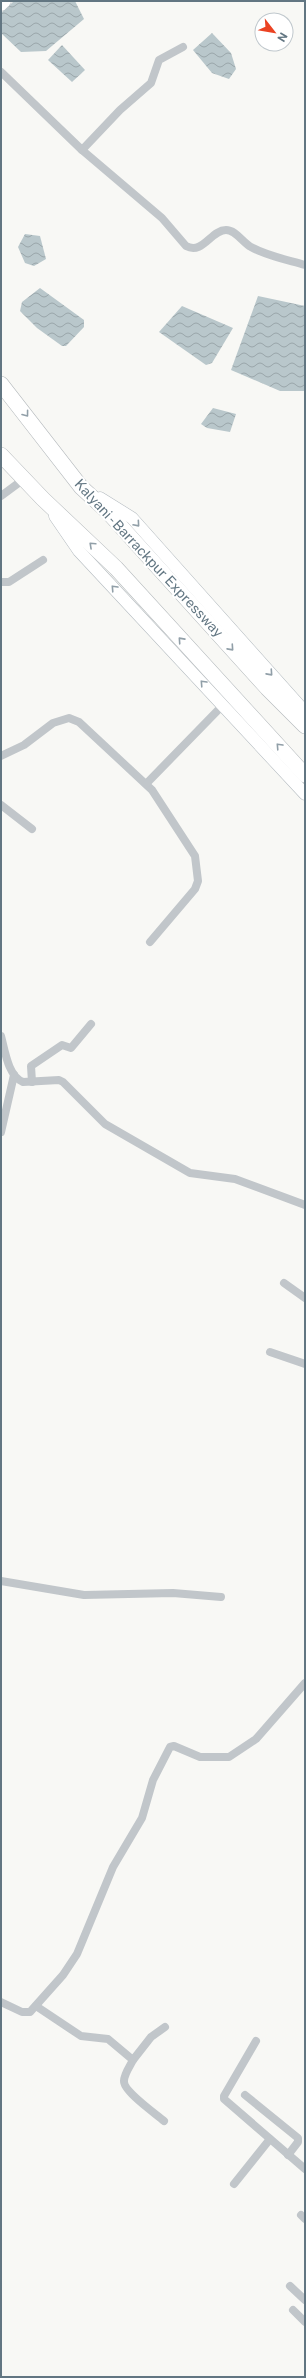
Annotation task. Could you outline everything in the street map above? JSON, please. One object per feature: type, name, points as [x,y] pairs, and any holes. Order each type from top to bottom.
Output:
[{"type":"highway","name":"Kalyani - Barrackpur Expressway","points":[[1,384],[81,487],[107,512],[267,688],[305,726]]},
{"type":"highway","points":[[1,455],[43,499],[116,568],[305,775]]},
{"type":"street","points":[[1,5],[5,1]]},
{"type":"street","points":[[82,150],[120,110],[151,83],[159,60],[184,47]]},
{"type":"street","points":[[1,72],[82,150],[162,218],[190,249],[197,248],[224,230],[230,230],[250,247],[305,265]]},
{"type":"street","points":[[1,496],[24,479]]},
{"type":"street","points":[[81,487],[132,518],[305,712]]},
{"type":"street","points":[[43,499],[78,551],[305,794]]},
{"type":"street","points":[[1,582],[9,582],[43,560]]},
{"type":"street","points":[[146,784],[223,705]]},
{"type":"street","points":[[1,756],[24,744],[53,723],[69,718],[79,722],[146,784],[192,849],[197,865],[198,881],[190,896],[150,942]]},
{"type":"street","points":[[1,805],[32,829]]},
{"type":"street","points":[[32,1082],[31,1066],[62,1045],[71,1048],[91,1024]]},
{"type":"street","points":[[1,1036],[14,1075],[1,1132]]},
{"type":"street","points":[[14,1075],[23,1082],[58,1080],[63,1082],[105,1124],[190,1173],[235,1179],[305,1205]]},
{"type":"street","points":[[284,1283],[305,1298]]},
{"type":"street","points":[[270,1352],[305,1364]]},
{"type":"street","points":[[1,1582],[84,1594],[172,1593],[221,1597]]},
{"type":"street","points":[[1,2002],[22,2012],[30,2012],[63,1975],[76,1954],[113,1867],[142,1818],[153,1780],[170,1747],[174,1746],[200,1757],[230,1757],[256,1740],[305,1683]]},
{"type":"street","points":[[36,2006],[81,2036],[108,2039],[133,2060]]},
{"type":"street","points":[[164,2121],[138,2100],[125,2085],[124,2080],[133,2060],[151,2037],[165,2027]]},
{"type":"street","points":[[256,2041],[224,2096],[224,2100],[305,2169]]},
{"type":"street","points":[[245,2095],[298,2138],[298,2142],[288,2155]]},
{"type":"street","points":[[234,2184],[270,2138]]},
{"type":"street","points":[[290,2286],[305,2300]]},
{"type":"street","points":[[293,2310],[305,2322]]},
{"type":"water","points":[[14,1],[75,1],[84,19],[46,51],[21,52],[1,33],[1,13]]},
{"type":"water","points":[[212,33],[231,53],[236,69],[229,79],[212,73],[193,50]]},
{"type":"water","points":[[62,45],[85,70],[72,82],[48,60]]},
{"type":"water","points":[[25,234],[40,236],[46,259],[34,266],[25,263],[18,247]]},
{"type":"water","points":[[40,288],[84,320],[84,327],[66,346],[62,346],[37,328],[20,311],[22,302]]},
{"type":"water","points":[[258,296],[305,306],[305,391],[280,391],[231,370]]},
{"type":"water","points":[[182,306],[233,328],[212,363],[206,365],[159,332]]},
{"type":"water","points":[[213,408],[236,414],[230,432],[207,428],[201,424]]}]
